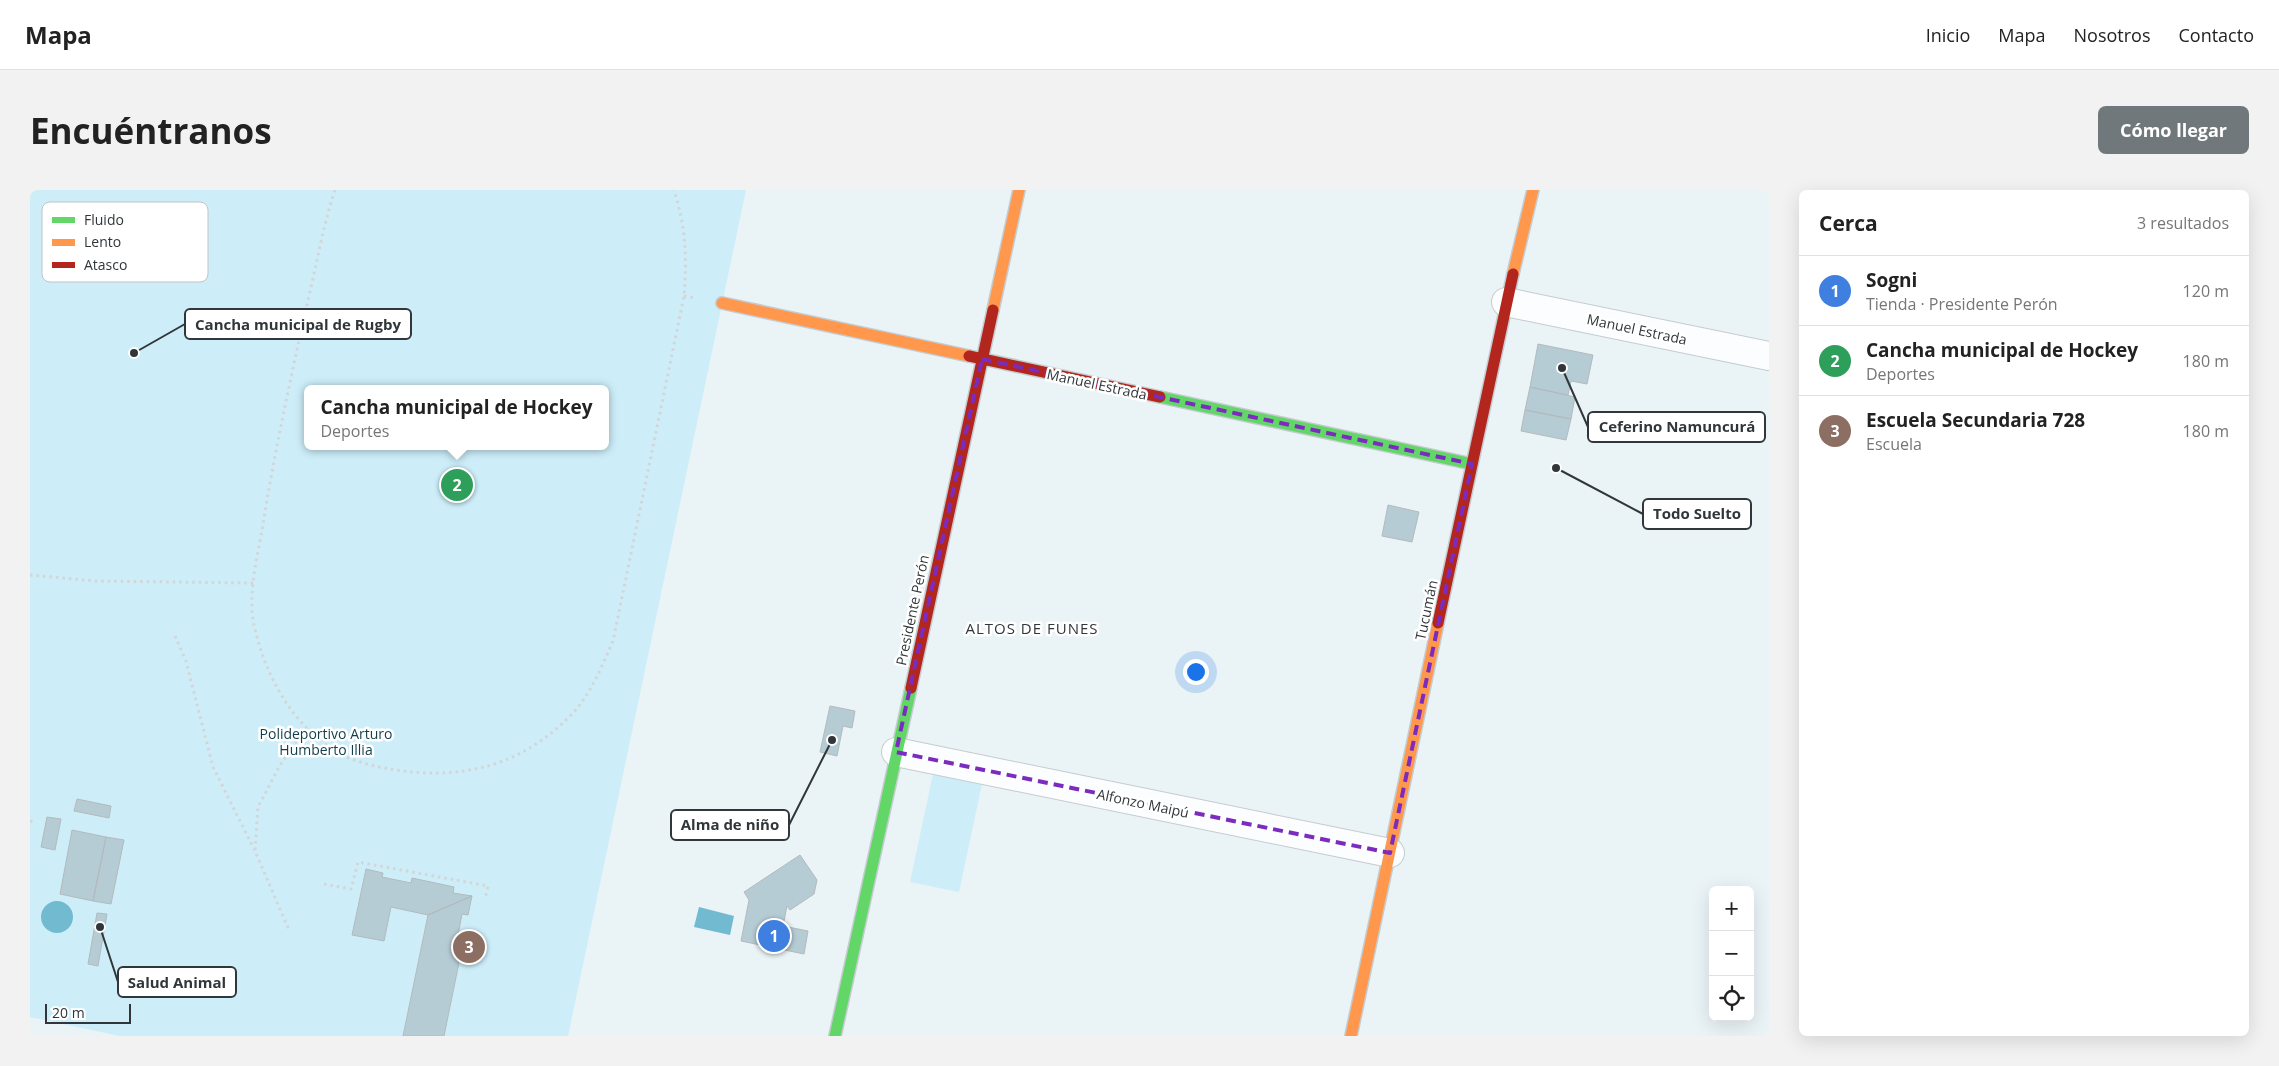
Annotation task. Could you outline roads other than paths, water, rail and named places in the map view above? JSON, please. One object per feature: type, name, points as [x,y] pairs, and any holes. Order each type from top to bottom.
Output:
[{"type":"street","name":"Presidente Perón","points":[[835,1036],[1018,190]]},
{"type":"street","name":"Tucumán","points":[[1352,1036],[1506,302],[1532,190]]},
{"type":"street","name":"Manuel Estrada","points":[[1506,302],[1769,356]]},
{"type":"street","name":"Manuel Estrada","points":[[722,303],[1472,464]]},
{"type":"street","name":"Alfonzo Maipú","points":[[896,752],[1390,853]]},
{"type":"water","points":[[57,901],[63,902],[68,906],[72,911],[72,923],[68,928],[63,932],[57,933],[51,932],[46,928],[42,923],[41,917],[42,911],[46,906],[51,902]]},
{"type":"water","points":[[699,907],[734,916],[730,935],[694,927]]},
{"type":"place","name":"Cancha municipal de Rugby","points":[[134,353]]},
{"type":"place","name":"Ceferino Namuncurá","points":[[1562,368]]},
{"type":"place","name":"Todo Suelto","points":[[1556,468]]},
{"type":"place","name":"Cancha municipal de Hockey","points":[[457,485]]},
{"type":"place","name":"Alma de niño","points":[[832,740]]},
{"type":"place","name":"Salud Animal","points":[[100,927]]},
{"type":"place","name":"Sogni","points":[[774,936]]},
{"type":"place","name":"Escuela Secundaria 728","points":[[469,947]]},
{"type":"district","name":"ALTOS DE FUNES","points":[[1032,628]]},
{"type":"park label","name":"Polideportivo Arturo Humberto Illia","points":[[326,742]]}]
